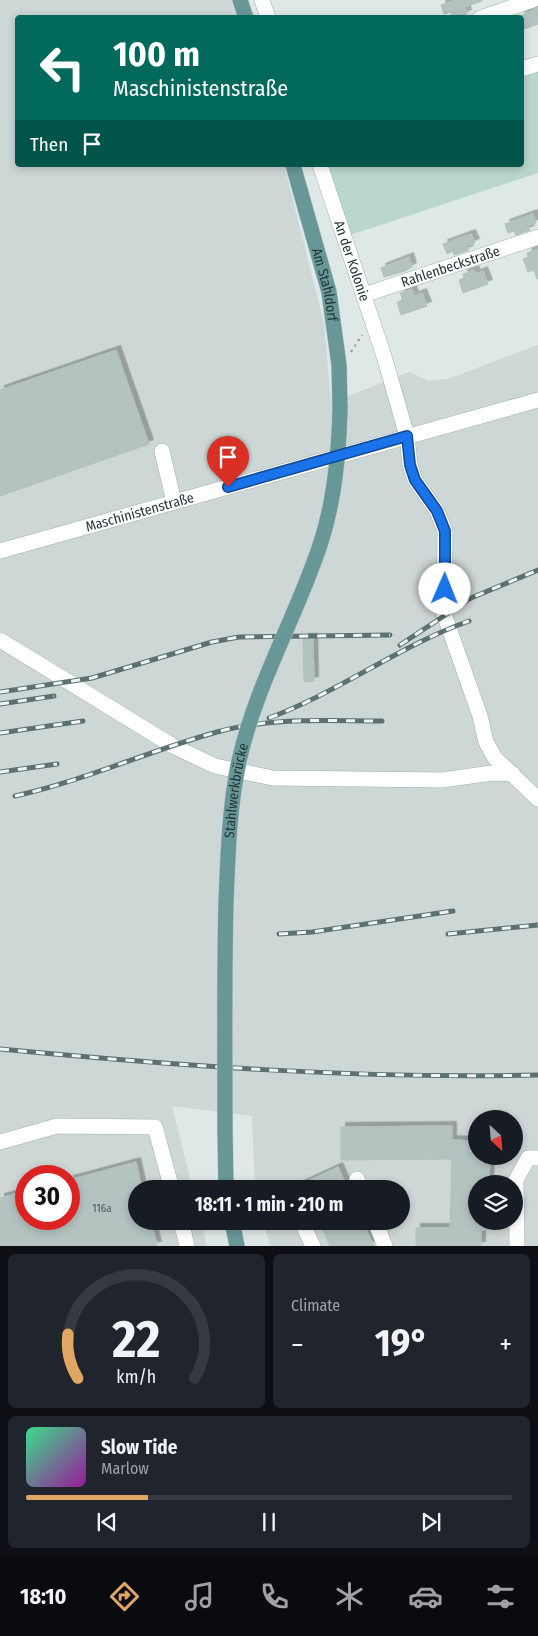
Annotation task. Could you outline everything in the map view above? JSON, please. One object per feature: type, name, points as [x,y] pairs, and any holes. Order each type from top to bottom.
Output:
[{"type":"main road","points":[[240,0],[245,15]]},
{"type":"main road","name":"Am Stahldorf","points":[[294,167],[329,292],[339,366],[340,408]]},
{"type":"main road","name":"Stahlwerkbrücke","points":[[226,1180],[226,924],[230,815],[234,784],[246,732],[255,707],[322,540],[333,491],[339,449],[340,408]]},
{"type":"main road","points":[[234,1230],[237,1246]]},
{"type":"street","points":[[262,0],[267,15]]},
{"type":"street","points":[[489,15],[533,0]]},
{"type":"street","points":[[524,68],[538,64]]},
{"type":"street","name":"An der Kolonie","points":[[321,167],[384,356],[407,436],[410,465],[415,480],[437,511],[445,531],[444,614],[448,628],[480,716],[490,750],[495,758],[538,799]]},
{"type":"street","name":"Rahlenbeckstraße","points":[[364,295],[538,237]]},
{"type":"street","name":"Maschinistenstraße","points":[[0,551],[538,400]]},
{"type":"street","points":[[162,452],[174,502]]},
{"type":"street","points":[[0,640],[173,746],[215,766],[273,778],[442,780],[492,773],[513,774]]},
{"type":"street","points":[[0,1142],[57,1126],[155,1128],[169,1180]]},
{"type":"street","points":[[517,1246],[516,1180],[528,1158],[538,1158]]},
{"type":"street","points":[[183,1230],[187,1246]]},
{"type":"street","points":[[306,1230],[313,1246]]},
{"type":"street","points":[[379,1230],[385,1246]]},
{"type":"path","points":[[350,354],[367,329]]},
{"type":"shaded area","points":[[0,0],[231,0],[236,15],[15,15],[15,167],[285,167],[324,323],[331,403],[409,372],[429,381],[448,379],[538,345],[538,1246],[270,1246],[266,1230],[410,1230],[410,1180],[255,1180],[252,1116],[172,1106],[191,1180],[128,1180],[128,1230],[203,1230],[207,1246],[0,1246]]},
{"type":"green space","points":[[538,72],[538,173],[350,235],[327,167],[524,167],[524,76]]},
{"type":"building","points":[[455,0],[482,0],[465,7],[467,14],[464,15],[452,15],[451,12],[444,14],[441,5]]},
{"type":"building","points":[[537,8],[538,24],[525,29],[524,15],[522,15]]},
{"type":"building","points":[[533,214],[536,223],[528,226],[530,230],[516,235],[514,231],[508,233],[505,224]]},
{"type":"building","points":[[471,234],[475,243],[467,246],[469,250],[454,255],[453,251],[447,254],[443,244]]},
{"type":"building","points":[[538,249],[537,279],[534,270],[528,272],[523,259],[529,257],[527,253]]},
{"type":"building","points":[[409,257],[412,267],[384,277],[381,268]]},
{"type":"building","points":[[474,270],[476,274],[483,271],[488,284],[463,293],[459,280],[464,278],[463,274]]},
{"type":"building","points":[[412,289],[414,296],[422,293],[427,306],[401,315],[397,302],[403,300],[400,293]]},
{"type":"building","points":[[116,350],[149,444],[0,496],[0,390]]},
{"type":"building","points":[[303,638],[313,638],[314,681],[304,682]]},
{"type":"building","points":[[452,1126],[452,1140],[468,1141],[468,1165],[490,1165],[489,1175],[468,1175],[468,1230],[481,1230],[481,1246],[416,1246],[416,1228],[450,1228],[452,1159],[341,1160],[341,1127]]},
{"type":"building","points":[[136,1162],[140,1180],[128,1180],[128,1230],[153,1230],[157,1246],[0,1246],[0,1198],[15,1194],[15,1230],[80,1230],[80,1177]]},
{"type":"building","points":[[338,1167],[344,1180],[310,1180]]},
{"type":"building","points":[[323,1230],[366,1230],[374,1246],[330,1246]]},
{"type":"railway","points":[[400,645],[471,598],[538,570]]},
{"type":"railway","points":[[269,718],[320,695],[418,643],[469,621]]},
{"type":"railway","points":[[0,692],[92,678],[212,642],[239,637],[390,635]]},
{"type":"railway","points":[[0,704],[54,696]]},
{"type":"railway","points":[[0,733],[83,721]]},
{"type":"railway","points":[[15,796],[41,790],[191,740],[237,727],[299,721],[382,721]]},
{"type":"railway","points":[[0,772],[57,764]]},
{"type":"railway","points":[[279,934],[312,932],[453,911]]},
{"type":"railway","points":[[448,934],[538,925]]},
{"type":"railway","points":[[0,1049],[134,1061],[269,1070],[403,1075],[538,1075]]},
{"type":"route","points":[[228,487],[407,436],[410,465],[415,480],[437,511],[445,531],[445,589]]}]
